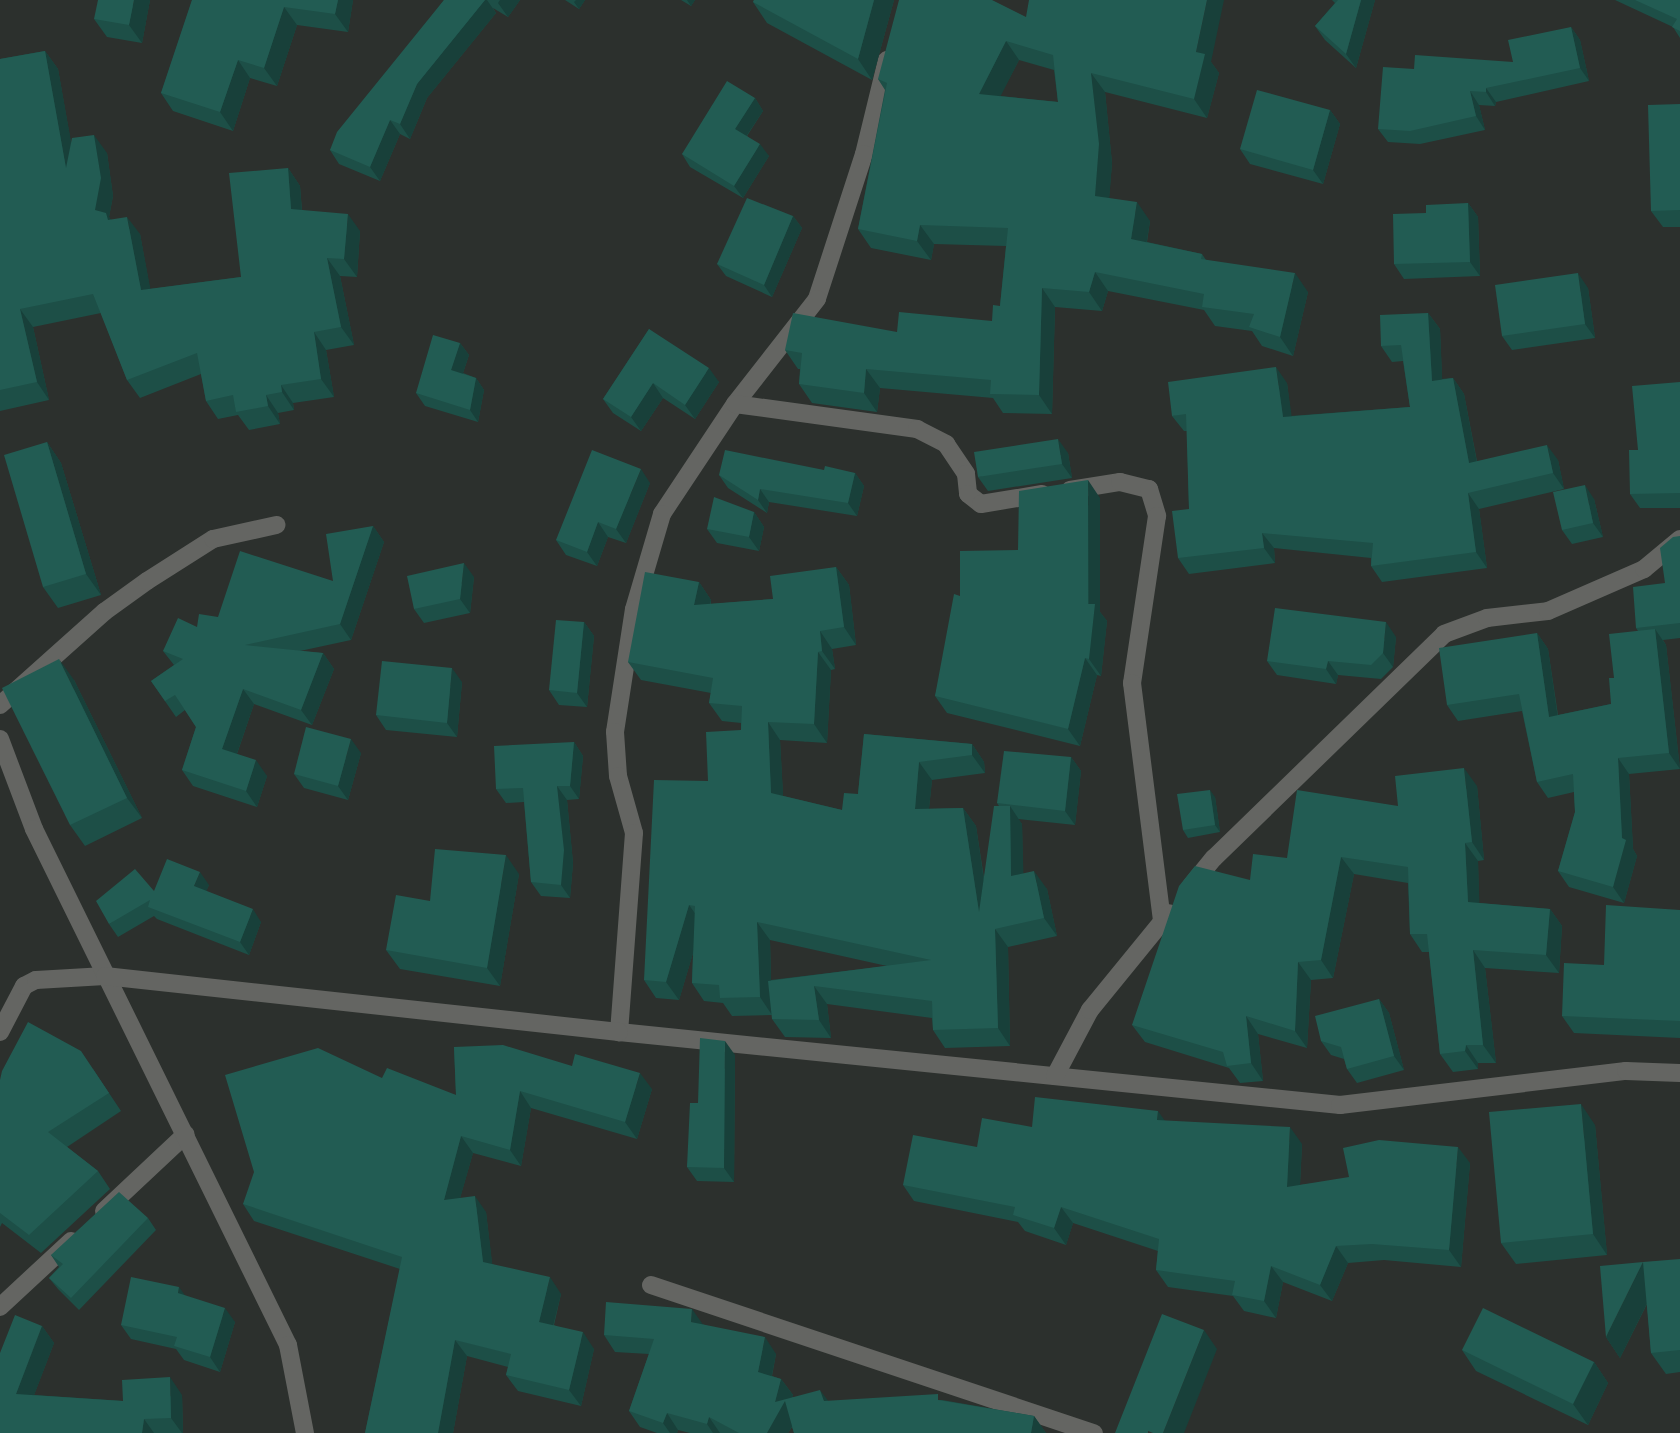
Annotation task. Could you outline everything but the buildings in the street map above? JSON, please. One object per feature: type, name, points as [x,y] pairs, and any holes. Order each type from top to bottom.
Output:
[{"type":"street","points":[[619,1032],[634,833],[618,776],[615,732],[634,610],[662,514],[736,404],[817,299],[864,154],[891,41]]},
{"type":"street","points":[[736,404],[917,429],[946,444],[965,474],[968,494],[981,504],[1119,482],[1149,489],[1157,516],[1132,683],[1162,922]]},
{"type":"street","points":[[0,705],[104,612],[147,581],[213,539],[276,525]]},
{"type":"street","points":[[1055,1076],[1090,1010],[1214,858],[1444,634],[1487,618],[1548,611],[1644,569],[1680,539]]},
{"type":"street","points":[[0,739],[33,829],[288,1345],[305,1433]]},
{"type":"street","points":[[1,1034],[24,986],[36,980],[105,976],[619,1032],[1340,1105],[1626,1070],[1680,1073]]},
{"type":"street","points":[[0,1307],[186,1134]]},
{"type":"street","points":[[651,1285],[1094,1433]]}]
